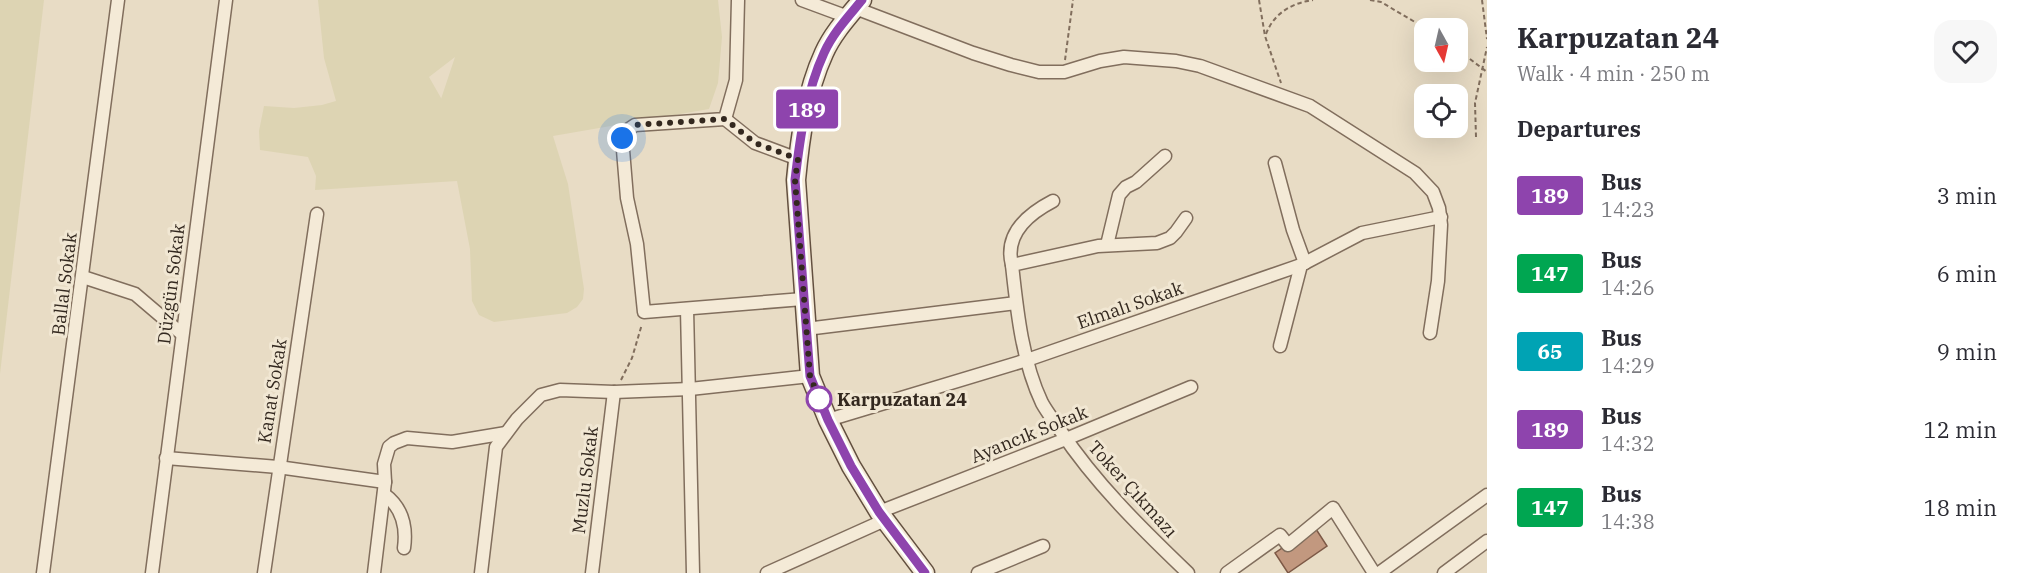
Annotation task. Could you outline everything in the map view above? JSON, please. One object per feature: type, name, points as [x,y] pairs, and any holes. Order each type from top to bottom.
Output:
[{"type":"street","name":"Ballal Sokak","points":[[43,573],[118,0]]},
{"type":"street","name":"Düzgün Sokak","points":[[152,573],[226,0]]},
{"type":"street","points":[[725,119],[736,80],[738,0]]},
{"type":"street","points":[[802,0],[855,8],[936,40],[1039,72],[1064,72],[1110,59],[1138,57],[1160,59],[1200,66],[1310,106],[1414,173],[1433,192],[1441,217],[1438,281],[1430,333]]},
{"type":"street","points":[[855,8],[832,39],[818,66],[807,108],[795,180],[810,376],[828,420],[851,466],[882,516],[920,570]]},
{"type":"street","points":[[798,159],[755,143],[725,119],[635,125],[623,134],[621,143],[627,198],[637,244],[644,312],[803,299]]},
{"type":"street","points":[[1107,245],[1119,195],[1165,156]]},
{"type":"street","points":[[1275,163],[1303,264],[1280,346]]},
{"type":"street","name":"Toker Çıkmazı","points":[[1053,201],[1035,212],[1017,230],[1010,249],[1016,303],[1027,360],[1042,404],[1066,439],[1114,498],[1188,573]]},
{"type":"street","name":"Kanat Sokak","points":[[264,573],[317,214]]},
{"type":"street","name":"Elmalı Sokak","points":[[828,420],[1027,360],[1303,264],[1362,233],[1441,217]]},
{"type":"street","points":[[1012,265],[1107,245],[1149,244],[1163,241],[1176,232],[1186,218]]},
{"type":"street","points":[[83,277],[135,294],[182,334]]},
{"type":"street","points":[[806,329],[1016,303]]},
{"type":"street","points":[[687,309],[693,573]]},
{"type":"street","points":[[481,573],[495,447],[535,400],[560,390],[614,392],[690,389],[810,376]]},
{"type":"street","name":"Ayancık Sokak","points":[[767,573],[882,516],[1191,387]]},
{"type":"street","name":"Muzlu Sokak","points":[[592,573],[614,392]]},
{"type":"street","points":[[374,573],[385,488],[384,464],[387,450],[392,444],[416,438],[452,442],[506,433]]},
{"type":"street","points":[[166,458],[278,467],[385,488],[401,514],[405,529],[404,548]]},
{"type":"street","points":[[1379,573],[1487,495]]},
{"type":"street","points":[[1227,573],[1280,535],[1288,545],[1334,508],[1374,573]]},
{"type":"street","points":[[1444,573],[1487,541]]},
{"type":"street","points":[[978,573],[1043,546]]},
{"type":"path","points":[[1064,72],[1073,0]]},
{"type":"path","points":[[1259,0],[1265,36],[1286,97]]},
{"type":"path","points":[[1265,36],[1271,23],[1283,10],[1313,0]]},
{"type":"path","points":[[1370,0],[1380,1],[1414,21]]},
{"type":"path","points":[[1482,0],[1487,39]]},
{"type":"path","points":[[1476,137],[1475,103],[1487,47]]},
{"type":"path","points":[[1468,58],[1487,72]]},
{"type":"path","points":[[614,392],[637,346],[644,312]]},
{"type":"shaded area","points":[[0,0],[44,0],[0,374]]},
{"type":"shaded area","points":[[318,0],[718,0],[722,37],[718,83],[709,109],[553,136],[568,184],[584,289],[583,299],[577,307],[567,313],[494,322],[479,315],[472,301],[470,249],[457,181],[315,190],[316,176],[308,157],[260,150],[259,131],[264,106],[294,108],[336,101],[324,58]],"holes":[[[455,57],[441,99],[429,77]]]},
{"type":"building","points":[[1314,526],[1327,546],[1288,573],[1275,553]]},
{"type":"bus line","name":"189","points":[[862,0],[840,26],[818,66],[798,155],[795,180],[810,376],[836,437],[867,494],[925,573]]},
{"type":"place","name":"Karpuzatan 24","points":[[819,399]]},
{"type":"route","points":[[622,138],[623,134],[635,125],[725,119],[734,129],[755,143],[798,159],[795,180],[810,376],[819,399]]}]
